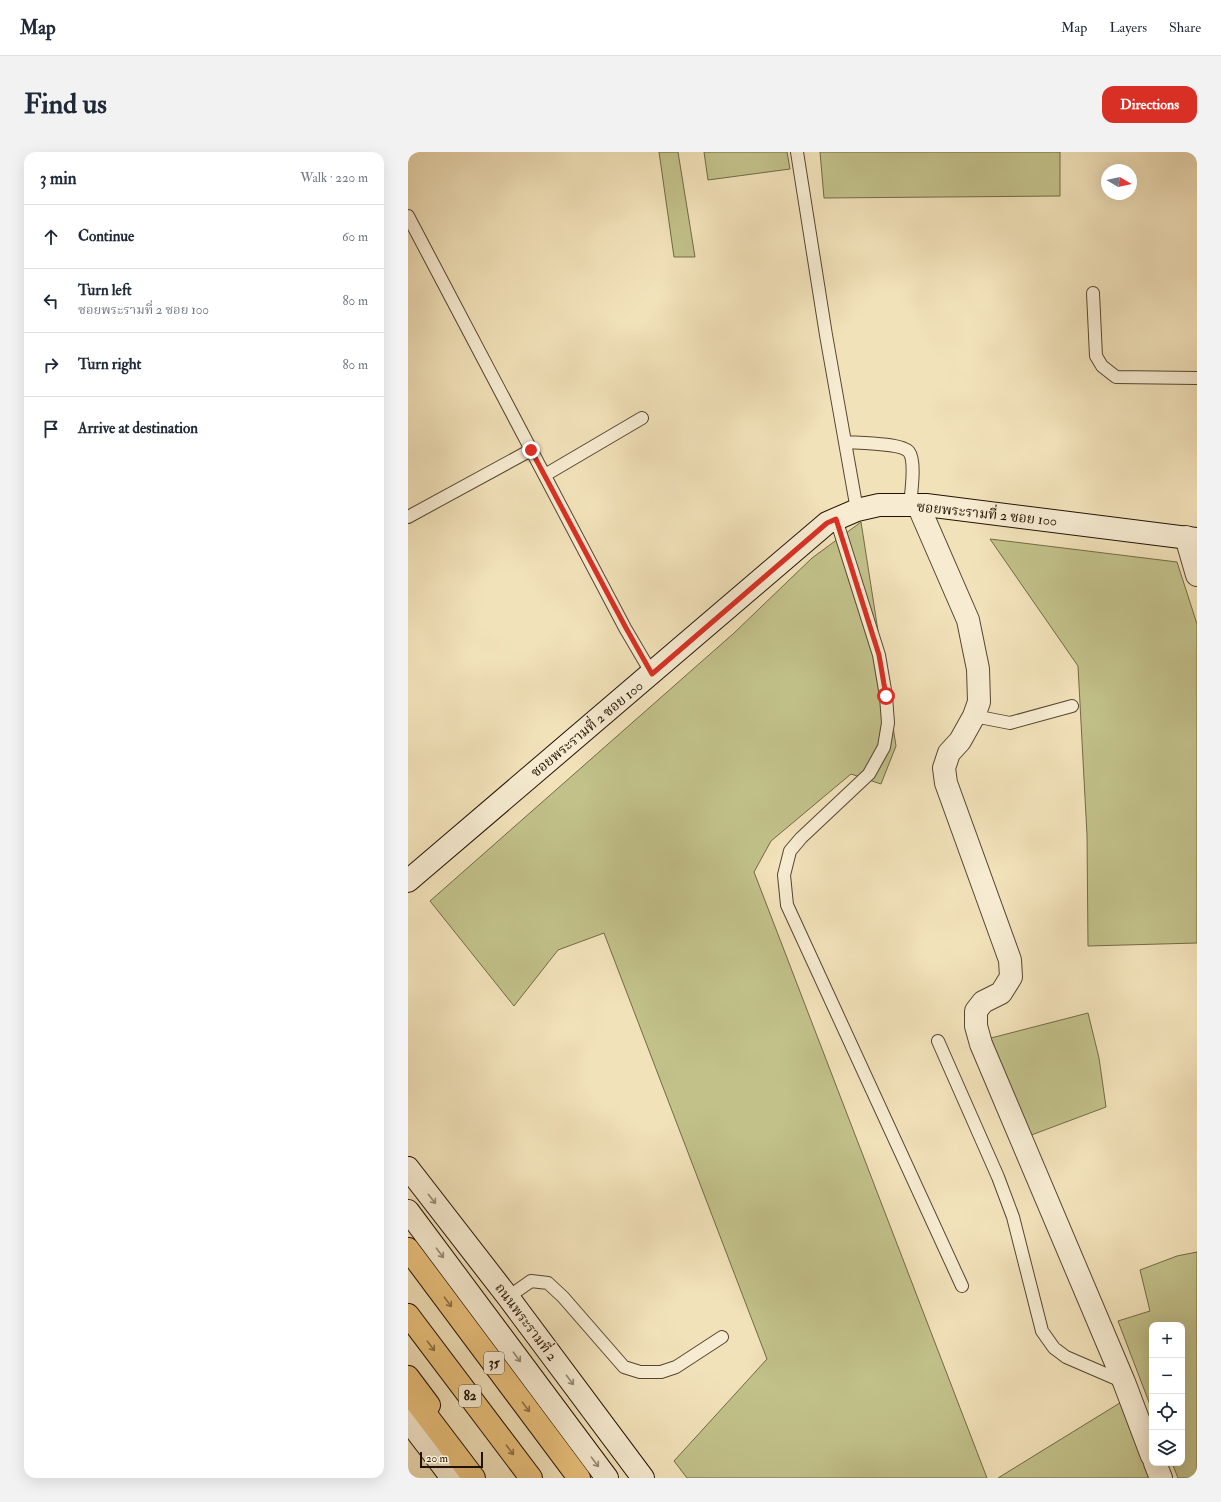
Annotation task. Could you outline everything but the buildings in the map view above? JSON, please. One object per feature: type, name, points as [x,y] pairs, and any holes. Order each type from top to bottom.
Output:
[{"type":"highway","name":"35","points":[[408,1249],[579,1478]]},
{"type":"highway","name":"82","points":[[408,1315],[531,1478]]},
{"type":"highway","points":[[408,1377],[484,1478]]},
{"type":"highway","points":[[408,1391],[474,1478]]},
{"type":"main road","name":"ซอยพระรามที่ 2 ซอย 100","points":[[408,881],[827,523],[836,519],[857,510],[879,505],[934,506],[1191,538]]},
{"type":"main road","points":[[914,505],[968,620],[978,669],[979,702],[974,716],[960,741],[949,753],[944,768],[946,783],[1010,960],[1011,977],[1001,993],[983,1002],[976,1011],[976,1026],[981,1044],[1124,1382],[1149,1448]]},
{"type":"main road","points":[[1191,538],[1197,575]]},
{"type":"main road","name":"ถนนพระรามที่ 2","points":[[408,1168],[508,1297],[643,1478]]},
{"type":"main road","points":[[408,1211],[607,1478]]},
{"type":"main road","points":[[408,1420],[452,1478]]},
{"type":"main road","points":[[1156,1466],[1161,1478]]},
{"type":"lane","points":[[797,152],[857,510]]},
{"type":"lane","points":[[408,216],[531,450],[652,674]]},
{"type":"lane","points":[[1093,293],[1096,356],[1102,366],[1116,377],[1197,378]]},
{"type":"lane","points":[[545,475],[642,418]]},
{"type":"lane","points":[[845,442],[900,446],[910,452],[912,462],[914,505]]},
{"type":"lane","points":[[408,517],[531,450]]},
{"type":"lane","points":[[836,519],[879,655],[886,696],[888,723],[884,747],[870,774],[801,838],[790,852],[784,875],[787,904],[962,1286]]},
{"type":"lane","points":[[974,716],[1010,723],[1072,706]]},
{"type":"lane","points":[[938,1041],[998,1177],[1013,1217],[1042,1331],[1054,1348],[1066,1358],[1124,1382]]},
{"type":"lane","points":[[508,1297],[531,1281],[548,1283],[563,1296],[624,1367],[640,1372],[662,1372],[676,1367],[722,1337]]},
{"type":"shaded area","points":[[659,152],[678,152],[695,257],[674,257]]},
{"type":"shaded area","points":[[704,152],[787,152],[790,169],[708,180]]},
{"type":"shaded area","points":[[820,152],[1060,152],[1060,196],[824,198]]},
{"type":"shaded area","points":[[861,522],[896,746],[881,784],[851,774],[771,841],[754,872],[987,1478],[687,1478],[674,1461],[767,1359],[604,933],[558,950],[514,1006],[430,901],[734,633],[812,558]]},
{"type":"shaded area","points":[[990,539],[1177,562],[1197,624],[1197,943],[1088,946],[1087,835],[1078,666]]},
{"type":"shaded area","points":[[1088,1013],[1099,1058],[1106,1107],[1026,1137],[991,1038]]},
{"type":"shaded area","points":[[1197,1252],[1197,1478],[1178,1478],[1173,1466],[1185,1466],[1185,1322],[1149,1322],[1149,1402],[1118,1321],[1150,1311],[1140,1270],[1177,1256]]},
{"type":"shaded area","points":[[1123,1401],[1152,1478],[998,1478]]},
{"type":"route","points":[[531,450],[652,674],[827,523],[836,519],[879,655],[886,696]]}]
